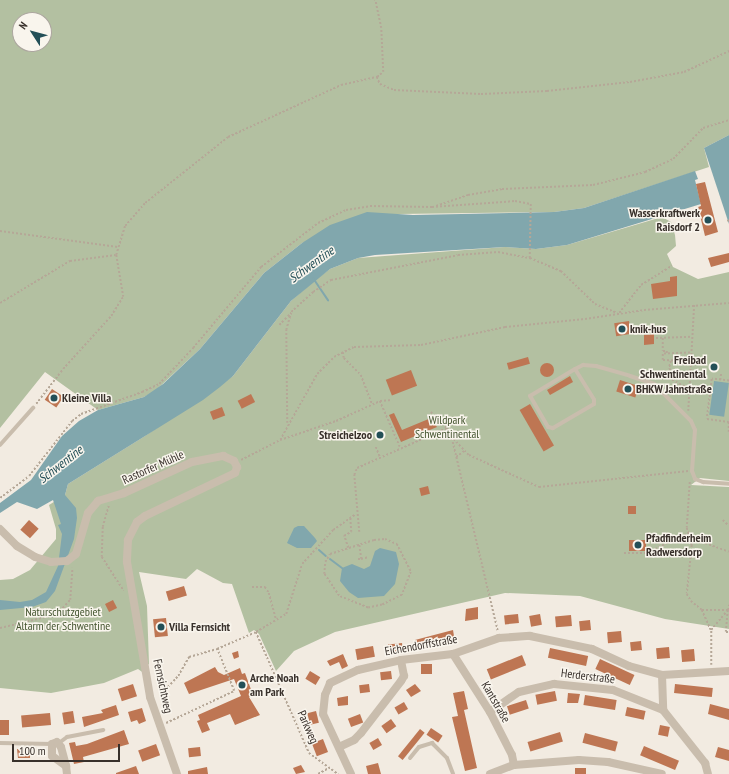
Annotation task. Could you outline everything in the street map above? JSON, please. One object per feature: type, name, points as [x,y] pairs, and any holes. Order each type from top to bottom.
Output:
[{"type":"street","name":"Rastorfer Mühle","points":[[69,560],[78,550],[90,508],[98,501],[111,497],[192,462],[223,456],[236,463]]},
{"type":"street","name":"Fernsichtweg","points":[[177,774],[150,697],[127,562],[128,540],[132,530],[145,516],[235,472],[236,463]]},
{"type":"street","points":[[0,529],[27,553],[44,560],[58,562],[69,560]]},
{"type":"street","name":"Eichendorffstraße","points":[[350,774],[323,714],[325,695],[330,682],[358,670],[401,660],[453,654],[499,638],[530,636],[592,649],[629,666],[662,675],[729,671]]},
{"type":"street","name":"Kantstraße","points":[[453,654],[490,712],[512,755],[514,765]]},
{"type":"street","points":[[338,746],[354,740],[361,733],[401,681],[404,676],[401,660]]},
{"type":"street","points":[[662,675],[663,710],[705,763],[708,774]]},
{"type":"street","name":"Herderstraße","points":[[490,712],[519,692],[554,684],[613,690],[663,710]]},
{"type":"street","points":[[55,744],[52,756],[66,770]]},
{"type":"street","points":[[490,774],[514,765],[548,761],[608,762],[662,774]]},
{"type":"lane","points":[[575,368],[594,400],[594,404],[550,428],[530,396],[575,368],[583,365],[596,366],[654,384],[687,415],[695,430],[692,471],[693,477],[703,482],[729,484]]},
{"type":"lane","points":[[0,445],[33,408]]},
{"type":"lane","points":[[0,742],[55,744],[67,737],[103,730]]},
{"type":"lane","points":[[410,758],[420,747],[432,743],[447,758],[453,774]]},
{"type":"path","points":[[33,408],[63,369],[111,316],[123,297],[116,255],[125,226],[145,203],[228,137],[342,85],[377,77],[383,72],[384,62],[381,28],[374,0]]},
{"type":"path","points":[[377,77],[380,84],[394,90],[481,94],[547,91],[630,82],[684,72],[729,51]]},
{"type":"path","points":[[432,207],[468,195],[502,189],[593,184],[645,172],[672,159],[703,128],[729,120]]},
{"type":"path","points":[[0,498],[29,476],[72,421],[81,414],[142,392],[170,374],[261,267],[318,223],[346,210],[370,206],[432,207],[515,202],[531,206],[530,258]]},
{"type":"path","points":[[0,231],[118,247]]},
{"type":"path","points":[[279,325],[291,312],[320,287],[347,275],[458,255],[498,252],[530,258],[561,271],[594,304],[619,313]]},
{"type":"path","points":[[0,304],[70,261],[116,255]]},
{"type":"path","points":[[619,313],[641,285],[672,266]]},
{"type":"path","points":[[280,440],[287,425],[317,374],[343,352],[354,347],[421,345],[505,327],[619,313],[729,303]]},
{"type":"path","points":[[687,415],[694,305]]},
{"type":"path","points":[[287,425],[286,330],[291,312]]},
{"type":"path","points":[[656,338],[692,337]]},
{"type":"path","points":[[663,338],[663,351],[667,351],[667,354]]},
{"type":"path","points":[[343,352],[344,358],[361,375],[372,404]]},
{"type":"path","points":[[691,352],[663,354],[663,360],[691,361]]},
{"type":"path","points":[[672,360],[669,368],[690,377]]},
{"type":"path","points":[[671,379],[675,371]]},
{"type":"path","points":[[720,380],[721,373]]},
{"type":"path","points":[[665,376],[689,389]]},
{"type":"path","points":[[729,381],[712,379],[707,419],[729,422],[729,432]]},
{"type":"path","points":[[236,463],[280,440],[380,401],[392,400]]},
{"type":"path","points":[[380,401],[400,448]]},
{"type":"path","points":[[431,412],[447,428],[451,436],[499,638]]},
{"type":"path","points":[[359,532],[356,514],[355,471],[359,465],[447,428]]},
{"type":"path","points":[[451,436],[464,451],[532,485],[546,488],[692,471]]},
{"type":"path","points":[[376,447],[380,456]]},
{"type":"path","points":[[456,457],[464,451]]},
{"type":"path","points":[[693,477],[690,479],[688,504],[689,534],[692,546],[687,596],[702,610],[711,630],[711,671]]},
{"type":"path","points":[[111,497],[103,527],[102,557],[127,597]]},
{"type":"path","points":[[165,690],[178,676],[189,657],[218,648],[256,632],[286,614],[302,564],[333,530],[356,514]]},
{"type":"path","points":[[348,548],[344,536],[351,532],[350,517]]},
{"type":"path","points":[[724,520],[729,526]]},
{"type":"path","points":[[689,534],[694,539],[729,552]]},
{"type":"path","points":[[624,553],[648,553],[680,536],[689,534]]},
{"type":"path","points":[[385,539],[397,544],[411,572],[402,595],[382,605],[368,608],[339,596],[325,580],[324,567],[330,554],[359,545],[385,539]]},
{"type":"path","points":[[359,545],[361,559]]},
{"type":"path","points":[[358,559],[369,557]]},
{"type":"path","points":[[0,628],[44,618],[60,611],[70,600],[69,560]]},
{"type":"path","points":[[252,587],[265,587],[269,593],[276,620]]},
{"type":"path","points":[[729,605],[726,632],[729,632]]},
{"type":"path","points":[[702,610],[728,610]]},
{"type":"path","points":[[711,630],[728,610]]},
{"type":"path","name":"Parkweg","points":[[256,632],[309,753],[338,774]]},
{"type":"path","points":[[160,726],[234,690],[218,648]]},
{"type":"path","points":[[318,774],[328,768]]},
{"type":"green space","points":[[0,0],[729,0],[729,135],[704,148],[709,167],[584,208],[554,212],[398,214],[302,243],[264,273],[200,349],[155,391],[144,397],[98,410],[45,372],[0,428]]},
{"type":"green space","name":"Wildpark Schwentinental","points":[[662,217],[671,222],[675,235],[676,246],[667,254],[673,267],[698,279],[729,272],[729,481],[700,478],[691,485],[729,487],[729,629],[665,619],[580,596],[505,593],[335,632],[294,651],[276,671],[259,634],[254,630],[249,633],[232,584],[223,583],[197,569],[186,579],[139,572],[147,606],[149,664],[144,667],[145,674],[138,669],[104,683],[51,693],[0,688],[0,580],[13,579],[30,570],[56,539],[56,529],[49,505],[65,495],[68,484],[145,436],[233,376],[291,301],[330,269],[358,258],[505,247],[536,249],[567,245]]},
{"type":"water","points":[[729,135],[729,224],[704,148]]},
{"type":"water","name":"Schwentine","points":[[695,171],[698,179],[695,180],[701,204],[567,245],[536,249],[505,247],[375,255],[358,258],[330,269],[291,301],[233,376],[220,387],[203,400],[68,484],[65,495],[76,508],[77,518],[74,539],[55,591],[46,602],[32,607],[0,610],[0,600],[20,602],[32,600],[46,592],[58,566],[62,534],[58,525],[61,524],[53,500],[37,509],[17,502],[0,513],[0,503],[31,480],[62,436],[79,421],[98,410],[144,397],[163,384],[200,349],[264,273],[302,243],[330,225],[367,212],[413,215],[554,212],[584,208]]},
{"type":"water","points":[[714,381],[729,383],[724,417],[709,415]]},
{"type":"water","points":[[304,526],[317,541],[311,548],[297,548],[287,543],[294,528]]},
{"type":"water","points":[[380,548],[396,552],[399,564],[395,584],[384,596],[358,598],[349,592],[340,581],[342,568],[352,564],[364,569],[370,566],[375,551]]},
{"type":"building","name":"Wasserkraftwerk Raisdorf 2","points":[[705,182],[718,232],[705,236],[698,207],[701,206],[696,184]]},
{"type":"building","points":[[729,253],[729,262],[711,267],[708,258]]},
{"type":"building","points":[[677,276],[677,296],[653,299],[651,284],[670,281],[670,277]]},
{"type":"building","name":"knik-hus","points":[[629,321],[631,334],[616,336],[614,323]]},
{"type":"building","points":[[654,334],[654,344],[644,345],[644,335]]},
{"type":"building","points":[[528,357],[530,364],[509,370],[507,363]]},
{"type":"building","points":[[544,363],[550,363],[554,367],[554,373],[550,377],[544,377],[540,373],[540,367]]},
{"type":"building","points":[[411,370],[417,386],[392,396],[386,380]]},
{"type":"building","points":[[570,376],[573,382],[550,395],[547,390]]},
{"type":"building","name":"BHKW Jahnstraße","points":[[620,380],[639,386],[635,398],[616,391]]},
{"type":"building","name":"Kleine Villa","points":[[52,389],[64,397],[56,408],[45,400]]},
{"type":"building","points":[[251,394],[255,402],[242,409],[238,401]]},
{"type":"building","points":[[530,404],[554,446],[544,452],[520,410]]},
{"type":"building","points":[[222,407],[225,415],[213,420],[210,412]]},
{"type":"building","points":[[394,413],[402,430],[431,418],[437,427],[401,442],[389,415]]},
{"type":"building","points":[[428,486],[430,494],[421,496],[419,488]]},
{"type":"building","points":[[628,506],[636,506],[636,514],[628,514]]},
{"type":"building","points":[[29,520],[39,529],[30,538],[20,530]]},
{"type":"building","name":"Pfadfinderheim Radwersdorp","points":[[629,540],[646,540],[646,551],[629,551]]},
{"type":"building","points":[[184,586],[187,596],[169,601],[166,592]]},
{"type":"building","points":[[113,600],[117,608],[109,612],[105,604]]},
{"type":"building","points":[[478,607],[478,619],[465,621],[466,609]]},
{"type":"building","points":[[518,614],[519,623],[505,624],[504,615]]},
{"type":"building","points":[[540,614],[542,625],[531,627],[529,616]]},
{"type":"building","points":[[571,615],[572,626],[556,627],[555,616]]},
{"type":"building","name":"Villa Fernsicht","points":[[166,618],[168,636],[155,637],[153,619]]},
{"type":"building","points":[[590,620],[591,630],[580,631],[579,621]]},
{"type":"building","points":[[453,630],[455,642],[417,650],[415,640]]},
{"type":"building","points":[[621,631],[622,642],[608,643],[607,632]]},
{"type":"building","points":[[641,641],[642,650],[631,651],[630,642]]},
{"type":"building","points":[[402,643],[403,652],[389,653],[388,644]]},
{"type":"building","points":[[373,646],[375,657],[357,660],[355,649]]},
{"type":"building","points":[[669,647],[670,658],[657,659],[656,648]]},
{"type":"building","points":[[550,648],[588,656],[586,666],[548,658]]},
{"type":"building","points":[[694,649],[695,661],[682,662],[681,650]]},
{"type":"building","points":[[238,651],[239,657],[234,659],[232,653]]},
{"type":"building","points":[[343,654],[348,666],[342,669],[339,662],[330,666],[327,661]]},
{"type":"building","points":[[522,655],[526,665],[491,679],[487,669]]},
{"type":"building","points":[[600,659],[634,675],[630,685],[595,669]]},
{"type":"building","points":[[421,664],[432,664],[432,674],[421,674]]},
{"type":"building","points":[[215,667],[218,672],[224,675],[240,668],[242,674],[245,673],[253,695],[249,697],[260,715],[235,725],[230,714],[207,723],[210,730],[202,733],[197,721],[200,720],[198,715],[241,696],[234,679],[189,694],[184,683]]},
{"type":"building","points":[[310,671],[320,677],[316,685],[305,679]]},
{"type":"building","points":[[391,671],[392,679],[381,680],[380,672]]},
{"type":"building","points":[[133,684],[137,696],[122,701],[118,689]]},
{"type":"building","points":[[369,684],[370,692],[360,693],[359,685]]},
{"type":"building","points":[[415,684],[421,691],[411,697],[406,690]]},
{"type":"building","points":[[675,684],[713,688],[712,697],[674,693]]},
{"type":"building","points":[[464,691],[468,709],[464,710],[477,768],[465,771],[452,717],[458,716],[453,693]]},
{"type":"building","points":[[555,691],[557,701],[537,705],[535,695]]},
{"type":"building","points":[[568,693],[580,694],[578,703],[567,703]]},
{"type":"building","points":[[585,695],[617,700],[615,710],[583,705]]},
{"type":"building","points":[[348,696],[348,705],[338,706],[337,698]]},
{"type":"building","points":[[526,700],[529,709],[510,715],[507,706]]},
{"type":"building","points":[[404,702],[408,709],[398,714],[394,708]]},
{"type":"building","points":[[710,704],[729,709],[729,720],[708,714]]},
{"type":"building","points":[[116,705],[119,715],[84,727],[82,717],[103,713],[101,710]]},
{"type":"building","points":[[627,707],[646,711],[644,720],[625,716]]},
{"type":"building","points":[[142,708],[146,721],[139,724],[137,720],[131,722],[128,712]]},
{"type":"building","points":[[73,711],[75,723],[64,725],[62,713]]},
{"type":"building","points":[[316,711],[319,723],[310,725],[307,713]]},
{"type":"building","points":[[50,713],[51,725],[22,727],[21,716]]},
{"type":"building","points":[[360,714],[363,722],[351,727],[348,719]]},
{"type":"building","points":[[391,719],[396,726],[387,733],[381,726]]},
{"type":"building","points":[[0,720],[9,720],[9,735],[0,735]]},
{"type":"building","points":[[660,725],[670,727],[668,737],[658,735]]},
{"type":"building","points":[[431,728],[443,736],[438,742],[427,735]]},
{"type":"building","points":[[420,729],[425,733],[403,760],[398,756]]},
{"type":"building","points":[[124,730],[129,744],[83,757],[84,762],[74,764],[69,743],[75,742],[76,746],[87,744]]},
{"type":"building","points":[[560,732],[563,742],[530,752],[527,742]]},
{"type":"building","points":[[585,733],[618,742],[615,751],[582,743]]},
{"type":"building","points":[[378,738],[382,745],[373,750],[369,743]]},
{"type":"building","points":[[323,739],[328,752],[317,756],[312,743]]},
{"type":"building","points":[[156,744],[160,755],[142,762],[138,750]]},
{"type":"building","points":[[644,746],[679,761],[675,770],[640,755]]},
{"type":"building","points":[[200,747],[201,756],[189,757],[188,748]]},
{"type":"building","points":[[718,747],[729,750],[729,761],[715,757]]},
{"type":"building","points":[[30,748],[30,758],[18,758],[17,749]]},
{"type":"building","points":[[378,763],[381,774],[368,774],[366,766]]},
{"type":"building","points":[[301,765],[305,772],[296,774],[293,768]]},
{"type":"building","points":[[136,766],[139,774],[116,774],[116,773]]},
{"type":"building","points":[[207,767],[208,774],[188,774],[188,771]]},
{"type":"building","points":[[575,768],[586,768],[586,774],[575,774]]},
{"type":"waterway","name":"Schwentine","points":[[313,278],[328,300]]},
{"type":"waterway","points":[[319,550],[326,556]]},
{"type":"waterway","points":[[330,559],[342,568]]},
{"type":"place","name":"Wasserkraftwerk Raisdorf 2","points":[[708,220]]},
{"type":"place","name":"knik-hus","points":[[622,329]]},
{"type":"place","name":"Freibad Schwentinental","points":[[714,367]]},
{"type":"place","name":"BHKW Jahnstraße","points":[[628,389]]},
{"type":"place","name":"Kleine Villa","points":[[54,398]]},
{"type":"place","name":"Streichelzoo","points":[[380,435]]},
{"type":"place","name":"Pfadfinderheim Radwersdorp","points":[[638,545]]},
{"type":"place","name":"Villa Fernsicht","points":[[161,627]]},
{"type":"place","name":"Arche Noah am Park","points":[[242,685]]},
{"type":"park label","name":"Naturschutzgebiet Altarm der Schwentine","points":[[63,619]]}]
